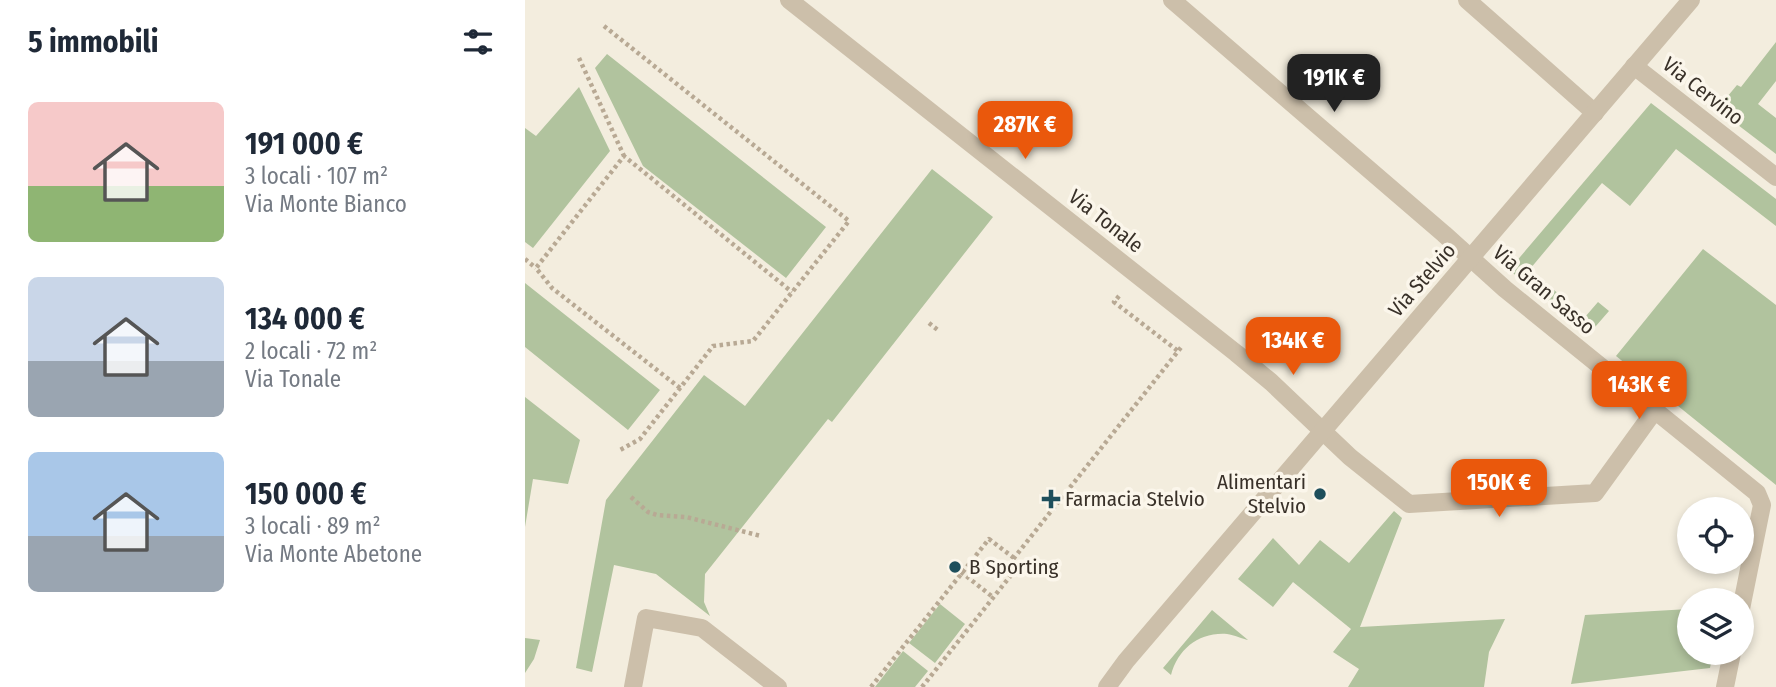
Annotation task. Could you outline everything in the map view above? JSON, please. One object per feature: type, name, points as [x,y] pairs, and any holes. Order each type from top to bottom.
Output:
[{"type":"street","name":"Via Tonale","points":[[789,0],[1236,353],[1271,382],[1350,457],[1409,504],[1589,495],[1599,489],[1655,410]]},
{"type":"street","name":"Via Gran Sasso","points":[[1172,0],[1505,289],[1757,493],[1763,502],[1745,588]]},
{"type":"street","points":[[1467,0],[1594,113]]},
{"type":"street","name":"Via Stelvio","points":[[1107,687],[1126,661],[1691,0]]},
{"type":"street","name":"Via Cervino","points":[[1634,66],[1776,177]]},
{"type":"street","points":[[633,687],[646,618],[702,628],[778,687]]},
{"type":"street","points":[[1725,687],[1730,665]]},
{"type":"path","points":[[604,26],[849,221],[753,341],[713,346],[640,439],[619,450]]},
{"type":"path","points":[[579,58],[624,156],[792,292]]},
{"type":"path","points":[[536,268],[624,156]]},
{"type":"path","points":[[525,259],[552,288],[680,388]]},
{"type":"path","points":[[922,687],[1012,575],[1010,564],[1014,558],[1179,350],[1114,302],[1117,298]]},
{"type":"path","points":[[929,323],[939,331]]},
{"type":"path","points":[[631,497],[648,512],[657,515],[686,517],[761,536]]},
{"type":"path","points":[[871,687],[989,539],[1014,558]]},
{"type":"path","points":[[961,572],[994,598]]},
{"type":"green space","points":[[1776,42],[1776,81],[1758,104],[1776,118],[1776,154],[1717,109],[1737,85],[1741,87]]},
{"type":"green space","points":[[607,54],[826,227],[786,278],[643,166],[595,68]]},
{"type":"green space","points":[[579,87],[610,151],[533,248],[525,242],[525,128],[536,136]]},
{"type":"green space","points":[[1651,103],[1776,199],[1776,226],[1676,149],[1630,206],[1602,183],[1530,269],[1585,317],[1598,302],[1609,311],[1589,334],[1509,270]]},
{"type":"green space","points":[[932,169],[993,217],[832,422],[828,419],[705,574],[704,602],[710,616],[656,574],[614,565],[592,672],[576,668],[606,500],[704,375],[745,406]]},
{"type":"green space","points":[[1703,249],[1776,305],[1776,485],[1616,356]]},
{"type":"green space","points":[[525,283],[660,390],[628,430],[525,347]]},
{"type":"green space","points":[[525,397],[580,440],[568,484],[533,479],[525,527]]},
{"type":"green space","points":[[1394,511],[1402,518],[1360,627],[1505,619],[1489,652],[1484,687],[1348,687],[1359,669],[1333,652],[1351,629],[1293,582],[1273,607],[1238,579],[1273,538],[1299,565],[1320,540],[1349,563]]},
{"type":"green space","points":[[940,604],[965,624],[935,663],[909,643]]},
{"type":"green space","points":[[1212,610],[1248,640],[1227,634],[1199,639],[1184,650],[1171,675],[1163,668]]},
{"type":"green space","points":[[1677,610],[1677,665],[1711,665],[1710,668],[1571,684],[1585,615]]},
{"type":"green space","points":[[525,638],[540,640],[534,659],[525,673]]},
{"type":"green space","points":[[903,651],[928,671],[915,687],[875,687]]},
{"type":"place","name":"Alimentari Stelvio","points":[[1320,494]]},
{"type":"place","name":"Farmacia Stelvio","points":[[1051,499]]},
{"type":"place","name":"B Sporting","points":[[955,567]]}]
